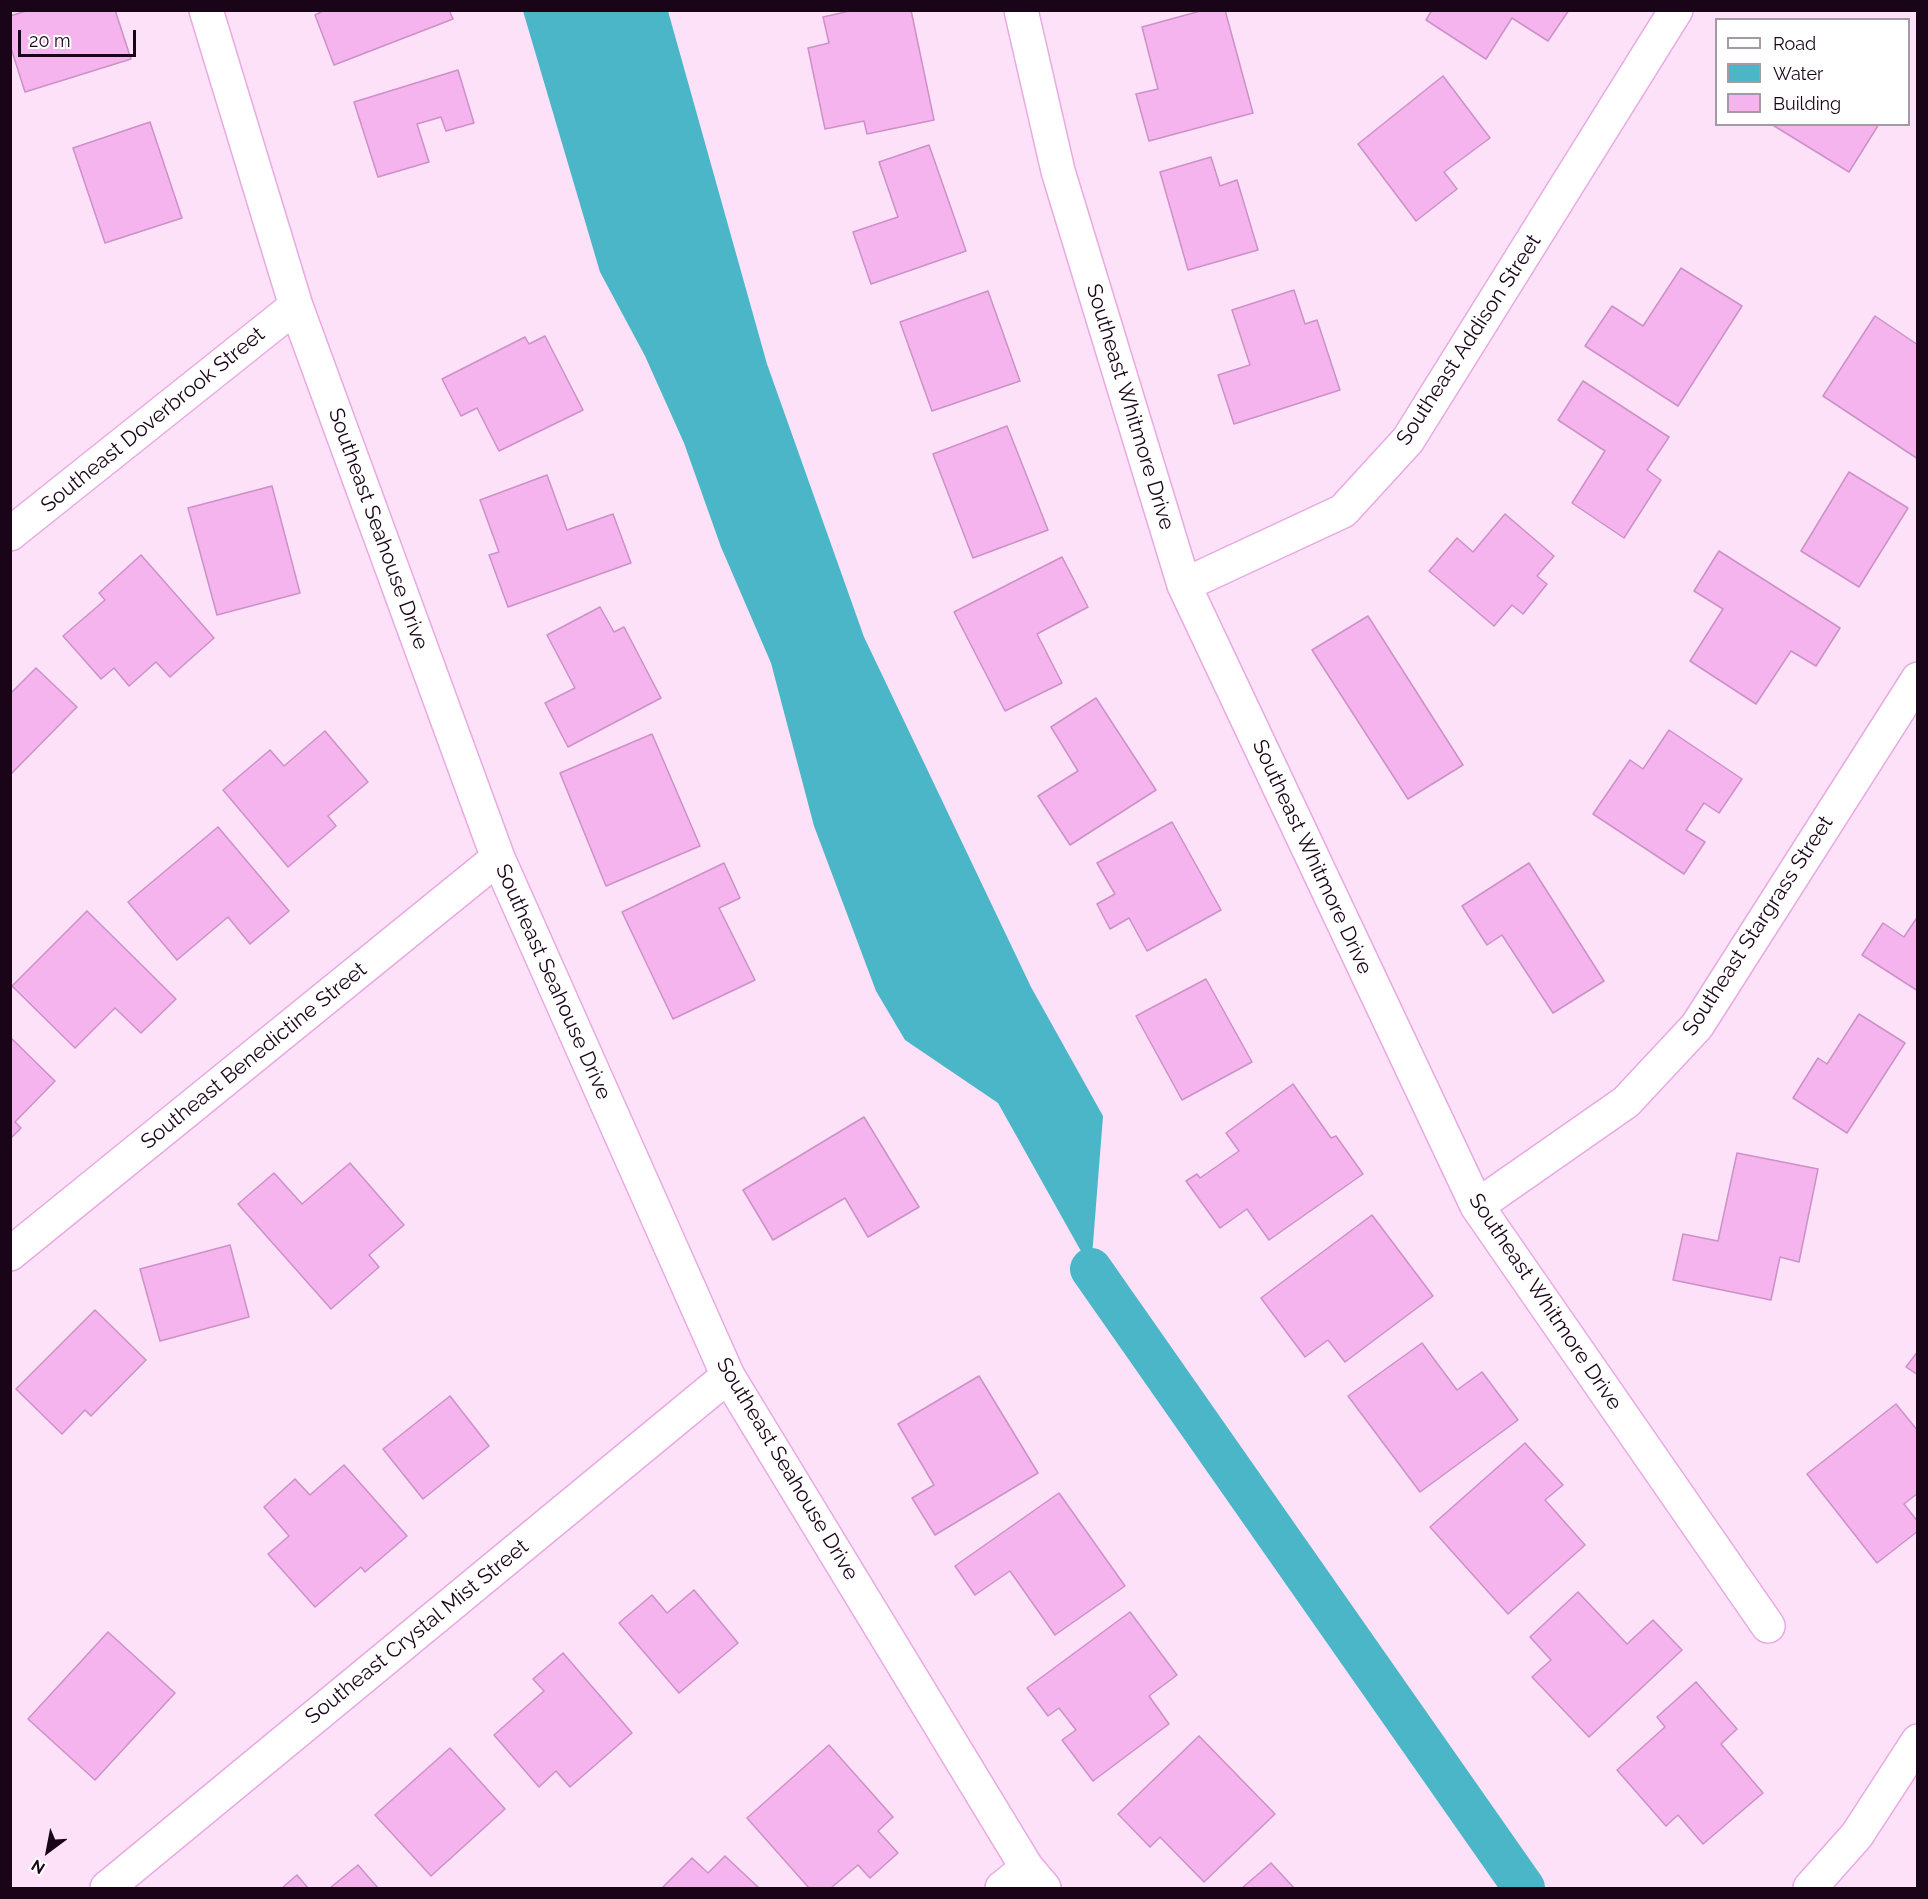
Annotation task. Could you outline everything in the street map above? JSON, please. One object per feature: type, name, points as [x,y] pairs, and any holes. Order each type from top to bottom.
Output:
[{"type":"street","name":"Southeast Seahouse Drive","points":[[206,10],[296,306],[498,858],[728,1376],[1036,1878]]},
{"type":"street","name":"Southeast Whitmore Drive","points":[[1021,10],[1058,171],[1184,585],[1477,1206],[1768,1626]]},
{"type":"street","name":"Southeast Addison Street","points":[[1184,585],[1343,512],[1408,440],[1676,10]]},
{"type":"street","name":"Southeast Doverbrook Street","points":[[10,534],[296,306]]},
{"type":"street","name":"Southeast Stargrass Street","points":[[1477,1206],[1626,1102],[1696,1026],[1917,679]]},
{"type":"street","name":"Southeast Benedictine Street","points":[[10,1254],[498,858]]},
{"type":"street","name":"Southeast Crystal Mist Street","points":[[106,1888],[728,1376]]},
{"type":"street","points":[[1810,1888],[1857,1835],[1917,1741]]},
{"type":"street","points":[[1002,1888],[1036,1878]]},
{"type":"water","points":[[523,11],[668,11],[767,364],[864,637],[1031,987],[1103,1116],[1091,1269],[998,1103],[905,1040],[876,991],[814,826],[771,663],[721,547],[684,443],[645,356],[600,272]]},
{"type":"building","points":[[29,10],[115,10],[131,59],[25,92],[10,45],[10,16]]},
{"type":"building","points":[[325,10],[449,10],[453,19],[334,65],[315,15]]},
{"type":"building","points":[[854,10],[911,10],[934,120],[867,134],[864,121],[825,129],[808,48],[829,43],[823,17]]},
{"type":"building","points":[[1204,10],[1225,10],[1253,113],[1149,141],[1136,94],[1158,89],[1142,27]]},
{"type":"building","points":[[1432,10],[1569,10],[1548,41],[1512,18],[1486,59],[1426,20]]},
{"type":"building","points":[[458,70],[474,123],[446,131],[441,117],[417,124],[429,162],[378,177],[354,102]]},
{"type":"building","points":[[1443,76],[1490,138],[1444,172],[1457,189],[1416,221],[1358,144]]},
{"type":"building","points":[[150,122],[182,218],[105,243],[73,148]]},
{"type":"building","points":[[1774,126],[1878,126],[1849,172]]},
{"type":"building","points":[[929,145],[966,251],[871,284],[853,232],[898,217],[879,162]]},
{"type":"building","points":[[1211,157],[1220,186],[1237,180],[1258,250],[1188,270],[1160,172]]},
{"type":"building","points":[[1681,268],[1742,306],[1678,406],[1585,346],[1612,306],[1643,326]]},
{"type":"building","points":[[1294,290],[1305,324],[1317,320],[1340,390],[1234,424],[1218,375],[1250,365],[1232,310]]},
{"type":"building","points":[[988,291],[1020,381],[932,411],[900,322]]},
{"type":"building","points":[[1875,316],[1918,345],[1918,459],[1823,396]]},
{"type":"building","points":[[545,336],[583,410],[499,451],[477,408],[461,416],[442,379],[525,337],[529,344]]},
{"type":"building","points":[[1583,381],[1669,437],[1647,470],[1661,480],[1624,538],[1572,503],[1605,451],[1558,420]]},
{"type":"building","points":[[1007,426],[1048,530],[973,558],[933,454]]},
{"type":"building","points":[[1849,472],[1908,508],[1859,587],[1801,551]]},
{"type":"building","points":[[547,475],[567,530],[613,514],[631,563],[508,607],[489,555],[499,552],[480,500]]},
{"type":"building","points":[[272,486],[300,593],[217,615],[188,508]]},
{"type":"building","points":[[1505,514],[1554,556],[1537,576],[1547,584],[1523,614],[1512,605],[1494,626],[1429,571],[1457,538],[1473,552]]},
{"type":"building","points":[[1719,551],[1840,628],[1816,666],[1791,651],[1756,704],[1690,661],[1723,609],[1694,591]]},
{"type":"building","points":[[141,555],[214,638],[170,677],[156,662],[129,686],[114,668],[101,679],[63,636],[105,600],[99,593]]},
{"type":"building","points":[[1062,557],[1088,607],[1037,634],[1062,683],[1005,711],[954,612]]},
{"type":"building","points":[[600,607],[614,632],[624,627],[661,698],[568,747],[545,703],[575,688],[547,635]]},
{"type":"building","points":[[1368,616],[1463,765],[1408,799],[1312,650]]},
{"type":"building","points":[[36,668],[77,707],[11,774],[10,694]]},
{"type":"building","points":[[1096,698],[1156,790],[1070,845],[1038,796],[1078,771],[1051,727]]},
{"type":"building","points":[[1669,730],[1742,779],[1719,813],[1704,803],[1686,830],[1705,842],[1684,874],[1593,814],[1630,760],[1643,769]]},
{"type":"building","points":[[325,731],[368,782],[328,816],[336,826],[288,867],[223,790],[270,750],[284,766]]},
{"type":"building","points":[[652,734],[700,846],[606,886],[560,773]]},
{"type":"building","points":[[1172,822],[1221,910],[1147,951],[1129,918],[1110,929],[1097,904],[1115,894],[1097,863]]},
{"type":"building","points":[[218,827],[289,911],[250,944],[228,917],[177,960],[128,902]]},
{"type":"building","points":[[724,863],[740,898],[719,908],[755,980],[673,1019],[622,912]]},
{"type":"building","points":[[1529,863],[1604,981],[1553,1013],[1502,935],[1487,945],[1462,906]]},
{"type":"building","points":[[87,911],[176,999],[141,1033],[115,1008],[75,1048],[12,986]]},
{"type":"building","points":[[1918,916],[1918,991],[1862,955],[1883,923],[1904,937]]},
{"type":"building","points":[[1206,979],[1252,1062],[1182,1100],[1136,1016]]},
{"type":"building","points":[[1859,1014],[1905,1043],[1847,1133],[1793,1098],[1818,1058],[1827,1064]]},
{"type":"building","points":[[10,1037],[55,1081],[15,1122],[21,1128],[10,1139]]},
{"type":"building","points":[[1293,1084],[1331,1138],[1336,1136],[1363,1174],[1269,1240],[1247,1209],[1220,1228],[1186,1181],[1197,1174],[1200,1178],[1239,1151],[1226,1133]]},
{"type":"building","points":[[864,1117],[919,1207],[868,1237],[845,1198],[773,1240],[743,1190]]},
{"type":"building","points":[[1737,1153],[1818,1169],[1799,1262],[1780,1257],[1771,1300],[1673,1280],[1683,1234],[1718,1241]]},
{"type":"building","points":[[350,1163],[404,1225],[369,1255],[379,1267],[331,1309],[238,1204],[274,1173],[302,1204]]},
{"type":"building","points":[[1372,1215],[1433,1296],[1345,1362],[1328,1340],[1305,1357],[1261,1298]]},
{"type":"building","points":[[230,1245],[249,1317],[160,1341],[140,1269]]},
{"type":"building","points":[[95,1310],[146,1360],[91,1416],[85,1410],[62,1434],[16,1389]]},
{"type":"building","points":[[1422,1343],[1457,1390],[1482,1372],[1518,1420],[1420,1492],[1348,1396]]},
{"type":"building","points":[[1918,1351],[1918,1375],[1906,1367]]},
{"type":"building","points":[[979,1376],[1038,1473],[935,1535],[912,1498],[934,1485],[898,1424]]},
{"type":"building","points":[[450,1396],[489,1446],[423,1499],[383,1449]]},
{"type":"building","points":[[1896,1404],[1918,1431],[1918,1493],[1904,1504],[1918,1522],[1918,1531],[1877,1563],[1807,1474]]},
{"type":"building","points":[[1525,1443],[1563,1485],[1545,1500],[1585,1545],[1508,1614],[1430,1527]]},
{"type":"building","points":[[344,1465],[407,1536],[365,1572],[361,1567],[315,1607],[268,1554],[289,1536],[264,1507],[295,1479],[310,1495]]},
{"type":"building","points":[[1059,1493],[1125,1586],[1055,1635],[1010,1571],[975,1595],[955,1566]]},
{"type":"building","points":[[694,1590],[738,1643],[679,1693],[619,1623],[652,1595],[667,1613]]},
{"type":"building","points":[[1578,1592],[1627,1644],[1653,1620],[1682,1650],[1589,1737],[1532,1677],[1551,1660],[1530,1637]]},
{"type":"building","points":[[1130,1612],[1177,1675],[1149,1696],[1169,1724],[1093,1781],[1062,1740],[1076,1730],[1059,1708],[1048,1716],[1027,1688]]},
{"type":"building","points":[[108,1632],[175,1693],[95,1780],[28,1719]]},
{"type":"building","points":[[563,1653],[632,1733],[570,1787],[556,1771],[539,1787],[494,1735],[544,1691],[533,1679]]},
{"type":"building","points":[[1696,1682],[1737,1729],[1721,1744],[1763,1793],[1703,1844],[1678,1815],[1666,1826],[1617,1770],[1665,1727],[1657,1717]]},
{"type":"building","points":[[1199,1736],[1275,1814],[1204,1882],[1160,1837],[1150,1847],[1118,1814]]},
{"type":"building","points":[[829,1745],[893,1817],[878,1831],[898,1853],[870,1878],[858,1865],[831,1888],[809,1888],[747,1818]]},
{"type":"building","points":[[450,1748],[505,1809],[431,1876],[375,1815]]},
{"type":"building","points":[[725,1856],[759,1888],[662,1888],[692,1858],[708,1873]]},
{"type":"building","points":[[1271,1863],[1294,1888],[1242,1888]]},
{"type":"building","points":[[358,1865],[378,1888],[330,1888]]},
{"type":"building","points":[[297,1875],[308,1888],[282,1888]]},
{"type":"waterway","points":[[1091,1269],[1524,1888]]}]
